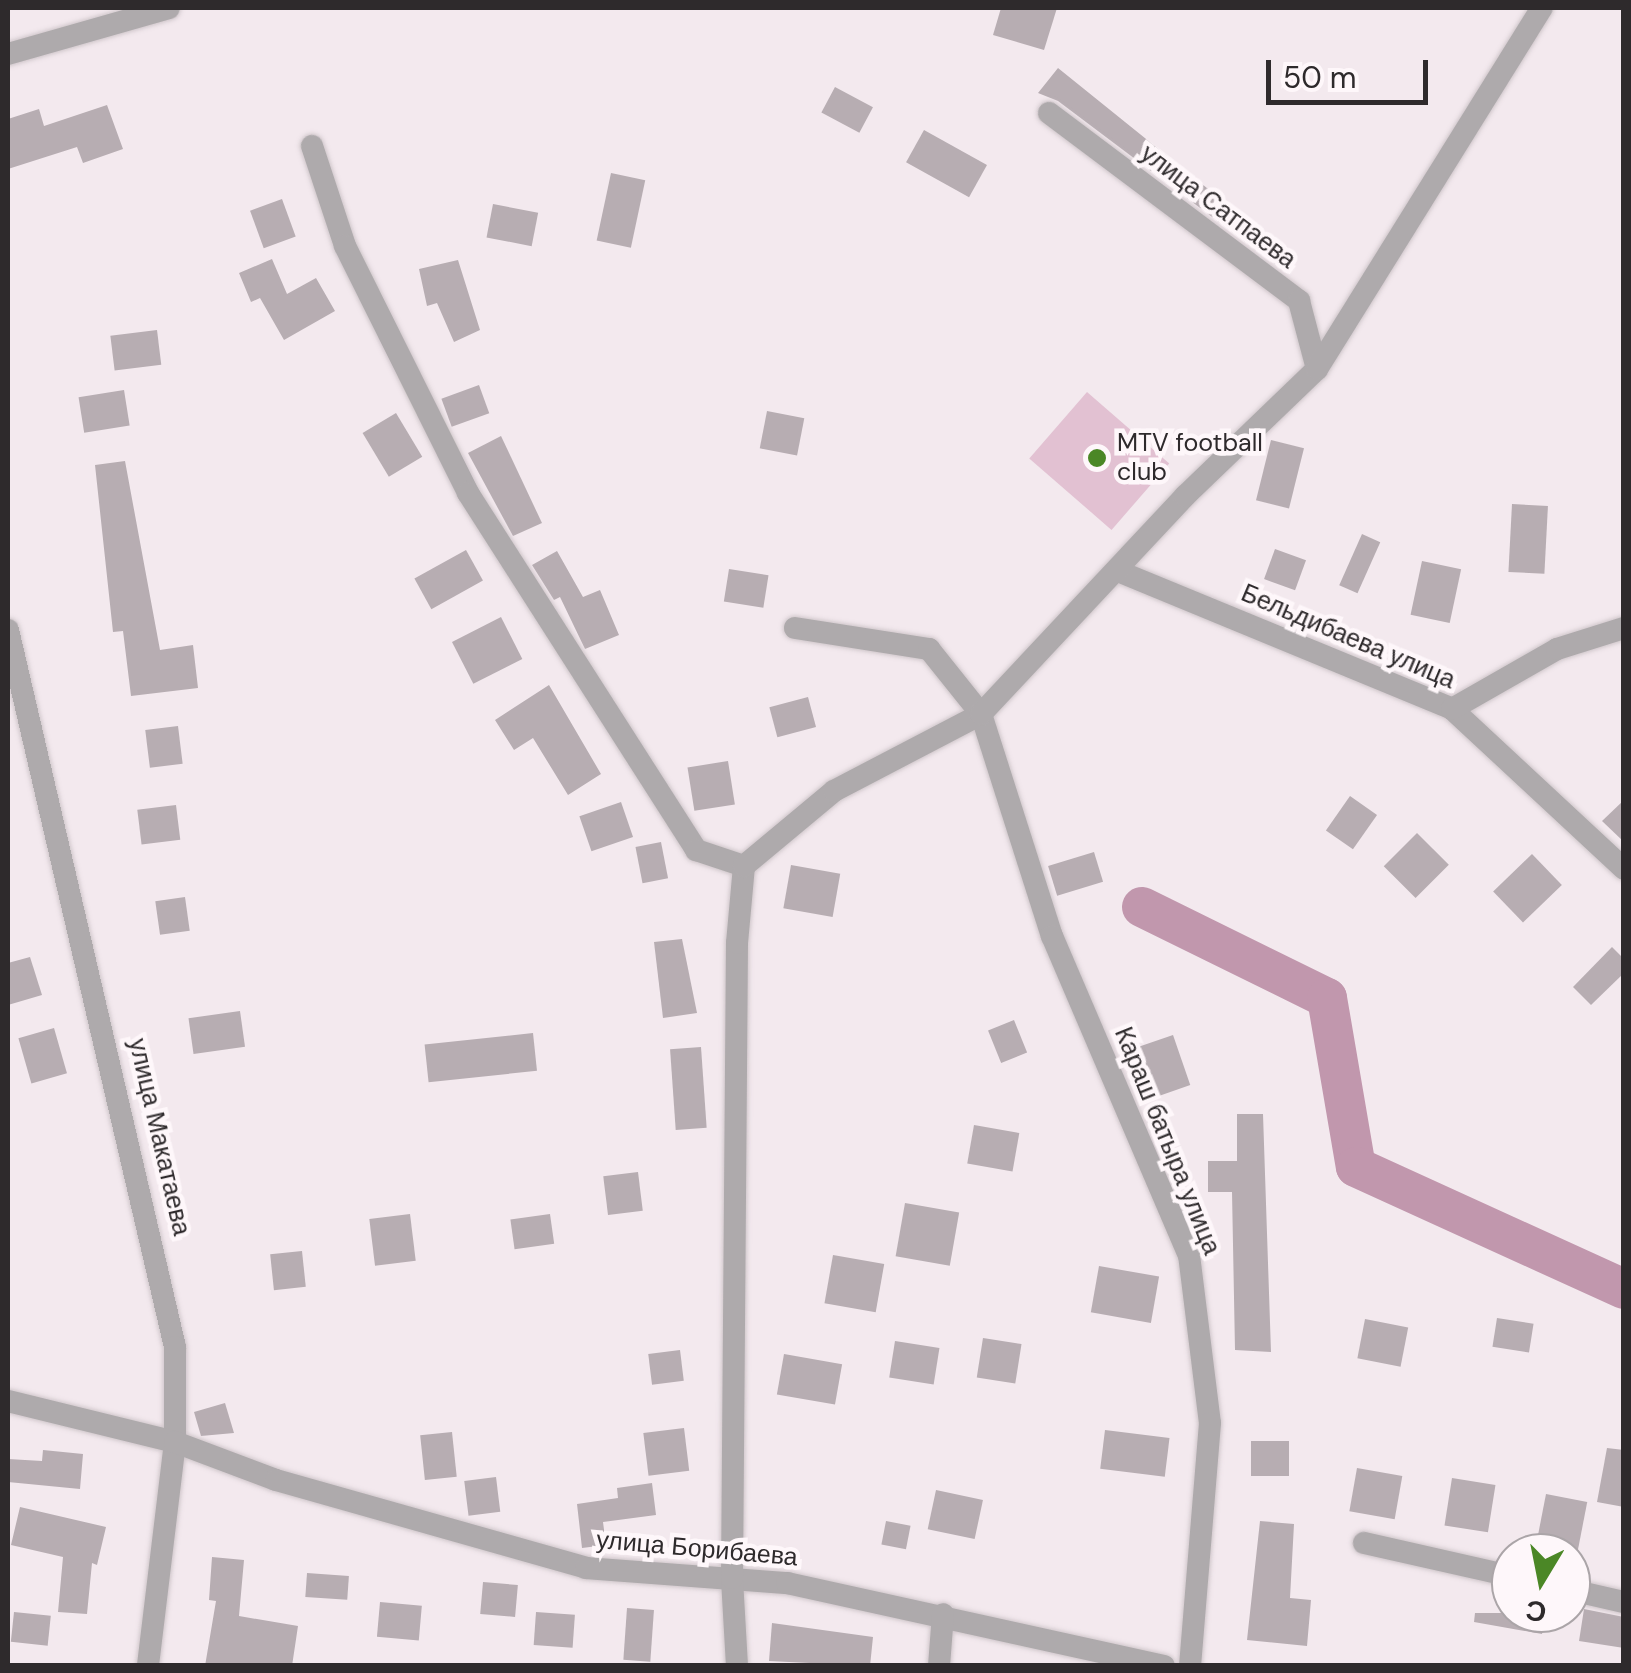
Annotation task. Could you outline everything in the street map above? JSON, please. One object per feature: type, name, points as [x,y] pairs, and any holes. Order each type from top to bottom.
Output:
[{"type":"street","points":[[8,54],[169,8]]},
{"type":"street","points":[[737,1666],[732,1578],[738,943],[744,866],[834,791],[981,714],[1317,369],[1542,8]]},
{"type":"street","name":"улица Сатпаева","points":[[1049,113],[1299,301],[1317,369]]},
{"type":"street","points":[[312,146],[344,246],[468,493],[696,850],[744,866]]},
{"type":"street","name":"Бельдибаева улица","points":[[1118,571],[1452,709],[1624,869]]},
{"type":"street","points":[[794,628],[929,650],[981,714]]},
{"type":"street","points":[[1452,709],[1557,649],[1624,628]]},
{"type":"street","name":"улица Макатаева","points":[[9,641],[155,1240],[175,1346],[175,1442],[148,1666]]},
{"type":"street","name":"Караш батыра улица","points":[[981,714],[1052,936],[1189,1255],[1210,1423],[1190,1666]]},
{"type":"street","name":"улица Борибаева","points":[[8,1401],[175,1442],[276,1480],[586,1568],[732,1578],[943,1614],[1164,1666]]},
{"type":"street","points":[[1364,1542],[1491,1571]]},
{"type":"street","points":[[1591,1595],[1624,1602]]},
{"type":"street","points":[[939,1666],[943,1614]]},
{"type":"shaded area","name":"MTV football club","points":[[1087,392],[1169,464],[1112,530],[1029,458]]},
{"type":"building","points":[[1001,8],[1057,8],[1044,50],[993,35]]},
{"type":"building","points":[[1058,68],[1259,230],[1248,244],[1058,101],[1038,93]]},
{"type":"building","points":[[835,87],[873,107],[859,133],[821,113]]},
{"type":"building","points":[[107,105],[123,149],[83,163],[77,147],[8,169],[8,119],[39,109],[44,126]]},
{"type":"building","points":[[924,130],[987,165],[969,197],[906,162]]},
{"type":"building","points":[[611,173],[645,180],[631,248],[597,240]]},
{"type":"building","points":[[282,199],[296,237],[264,248],[250,211]]},
{"type":"building","points":[[493,204],[538,213],[532,246],[487,237]]},
{"type":"building","points":[[272,259],[287,294],[316,278],[335,311],[284,340],[260,298],[251,302],[239,273]]},
{"type":"building","points":[[458,260],[480,330],[454,342],[437,303],[427,306],[419,269]]},
{"type":"building","points":[[157,330],[161,365],[115,370],[110,336]]},
{"type":"building","points":[[479,385],[489,413],[452,427],[441,399]]},
{"type":"building","points":[[124,390],[130,426],[84,433],[79,397]]},
{"type":"building","points":[[767,411],[804,418],[797,456],[760,448]]},
{"type":"building","points":[[396,413],[422,457],[389,477],[363,433]]},
{"type":"building","points":[[501,436],[542,523],[513,536],[468,453]]},
{"type":"building","points":[[1271,440],[1304,448],[1289,508],[1256,500]]},
{"type":"building","points":[[125,461],[160,650],[193,645],[198,688],[131,696],[123,631],[113,632],[95,465]]},
{"type":"building","points":[[1512,504],[1548,506],[1544,574],[1508,572]]},
{"type":"building","points":[[1362,534],[1380,542],[1357,593],[1339,585]]},
{"type":"building","points":[[1275,549],[1306,560],[1295,590],[1264,579]]},
{"type":"building","points":[[466,550],[483,581],[431,609],[414,579]]},
{"type":"building","points":[[557,551],[583,597],[600,590],[619,635],[585,649],[560,597],[554,600],[532,565]]},
{"type":"building","points":[[1422,561],[1461,569],[1450,623],[1411,615]]},
{"type":"building","points":[[729,569],[769,575],[763,608],[724,602]]},
{"type":"building","points":[[501,617],[522,659],[473,684],[452,642]]},
{"type":"building","points":[[549,685],[601,774],[568,795],[533,738],[514,750],[495,720]]},
{"type":"building","points":[[808,697],[816,727],[777,737],[769,707]]},
{"type":"building","points":[[178,726],[183,764],[150,768],[145,730]]},
{"type":"building","points":[[728,761],[735,804],[694,811],[688,767]]},
{"type":"building","points":[[1350,796],[1377,815],[1353,849],[1326,830]]},
{"type":"building","points":[[1624,800],[1624,842],[1602,821]]},
{"type":"building","points":[[621,802],[633,837],[591,851],[579,816]]},
{"type":"building","points":[[176,805],[180,840],[142,844],[137,810]]},
{"type":"building","points":[[1417,833],[1449,865],[1416,898],[1384,866]]},
{"type":"building","points":[[661,842],[668,878],[643,883],[635,847]]},
{"type":"building","points":[[1094,852],[1103,882],[1057,896],[1048,866]]},
{"type":"building","points":[[1532,854],[1562,885],[1523,922],[1493,892]]},
{"type":"building","points":[[791,865],[840,874],[833,917],[783,908]]},
{"type":"building","points":[[185,897],[190,931],[160,935],[155,901]]},
{"type":"building","points":[[682,939],[697,1013],[663,1018],[654,942]]},
{"type":"building","points":[[1612,947],[1624,959],[1624,973],[1591,1005],[1573,987]]},
{"type":"building","points":[[30,957],[42,995],[8,1005],[8,963]]},
{"type":"building","points":[[240,1011],[245,1047],[194,1054],[189,1018]]},
{"type":"building","points":[[1014,1020],[1027,1052],[1001,1063],[988,1030]]},
{"type":"building","points":[[54,1028],[67,1073],[31,1083],[18,1038]]},
{"type":"building","points":[[533,1033],[537,1071],[429,1082],[425,1044]]},
{"type":"building","points":[[1173,1035],[1190,1085],[1155,1097],[1138,1047]]},
{"type":"building","points":[[701,1047],[707,1128],[676,1130],[670,1049]]},
{"type":"building","points":[[1237,1114],[1263,1114],[1271,1352],[1235,1350],[1232,1192],[1208,1192],[1208,1161],[1237,1161]]},
{"type":"building","points":[[974,1125],[1019,1133],[1013,1171],[967,1163]]},
{"type":"building","points":[[638,1172],[643,1211],[608,1215],[603,1176]]},
{"type":"building","points":[[905,1203],[959,1213],[950,1266],[896,1256]]},
{"type":"building","points":[[410,1214],[416,1261],[375,1266],[369,1219]]},
{"type":"building","points":[[550,1214],[554,1244],[515,1249],[510,1220]]},
{"type":"building","points":[[302,1251],[306,1287],[274,1290],[270,1254]]},
{"type":"building","points":[[833,1255],[884,1264],[876,1312],[824,1303]]},
{"type":"building","points":[[1099,1266],[1159,1277],[1151,1323],[1091,1312]]},
{"type":"building","points":[[1497,1318],[1534,1324],[1529,1352],[1492,1347]]},
{"type":"building","points":[[1365,1319],[1408,1327],[1401,1367],[1357,1358]]},
{"type":"building","points":[[983,1338],[1022,1344],[1015,1384],[977,1378]]},
{"type":"building","points":[[895,1341],[939,1348],[934,1385],[889,1378]]},
{"type":"building","points":[[680,1350],[684,1381],[652,1385],[648,1354]]},
{"type":"building","points":[[784,1354],[842,1364],[835,1405],[777,1394]]},
{"type":"building","points":[[225,1403],[234,1433],[201,1436],[194,1412]]},
{"type":"building","points":[[684,1428],[689,1471],[649,1476],[643,1433]]},
{"type":"building","points":[[1105,1430],[1170,1438],[1165,1477],[1100,1469]]},
{"type":"building","points":[[452,1432],[457,1477],[425,1480],[420,1435]]},
{"type":"building","points":[[1251,1441],[1289,1441],[1289,1476],[1251,1476]]},
{"type":"building","points":[[1607,1448],[1624,1450],[1624,1507],[1597,1502]]},
{"type":"building","points":[[43,1450],[83,1454],[80,1489],[8,1482],[8,1459],[42,1461]]},
{"type":"building","points":[[1357,1468],[1402,1476],[1395,1519],[1349,1511]]},
{"type":"building","points":[[496,1477],[500,1512],[469,1516],[464,1481]]},
{"type":"building","points":[[1452,1478],[1495,1485],[1488,1532],[1444,1525]]},
{"type":"building","points":[[652,1483],[656,1515],[603,1522],[606,1545],[582,1548],[577,1504],[618,1498],[617,1488]]},
{"type":"building","points":[[936,1490],[983,1500],[975,1539],[928,1529]]},
{"type":"building","points":[[1546,1494],[1587,1502],[1581,1533],[1538,1533]]},
{"type":"building","points":[[20,1507],[106,1527],[97,1565],[92,1563],[87,1614],[58,1612],[63,1557],[11,1545]]},
{"type":"building","points":[[886,1521],[911,1526],[906,1549],[881,1545]]},
{"type":"building","points":[[1260,1521],[1294,1524],[1290,1598],[1311,1600],[1307,1646],[1247,1640]]},
{"type":"building","points":[[212,1557],[244,1560],[239,1616],[298,1626],[292,1666],[205,1666],[216,1601],[209,1600]]},
{"type":"building","points":[[307,1573],[349,1576],[347,1600],[305,1597]]},
{"type":"building","points":[[483,1582],[518,1585],[515,1617],[480,1614]]},
{"type":"building","points":[[380,1602],[422,1606],[419,1641],[377,1637]]},
{"type":"building","points":[[627,1608],[654,1610],[650,1662],[623,1660]]},
{"type":"building","points":[[1591,1610],[1624,1617],[1624,1648],[1579,1641],[1580,1633],[1591,1633]]},
{"type":"building","points":[[14,1612],[51,1616],[48,1646],[11,1642]]},
{"type":"building","points":[[536,1612],[575,1615],[573,1648],[534,1645]]},
{"type":"building","points":[[1475,1613],[1491,1613],[1491,1625],[1474,1622]]},
{"type":"building","points":[[772,1623],[873,1637],[870,1666],[769,1661]]},
{"type":"waterway","points":[[1142,907],[1327,998],[1356,1167],[1624,1289]]},
{"type":"place","name":"MTV football club","points":[[1097,458]]}]
